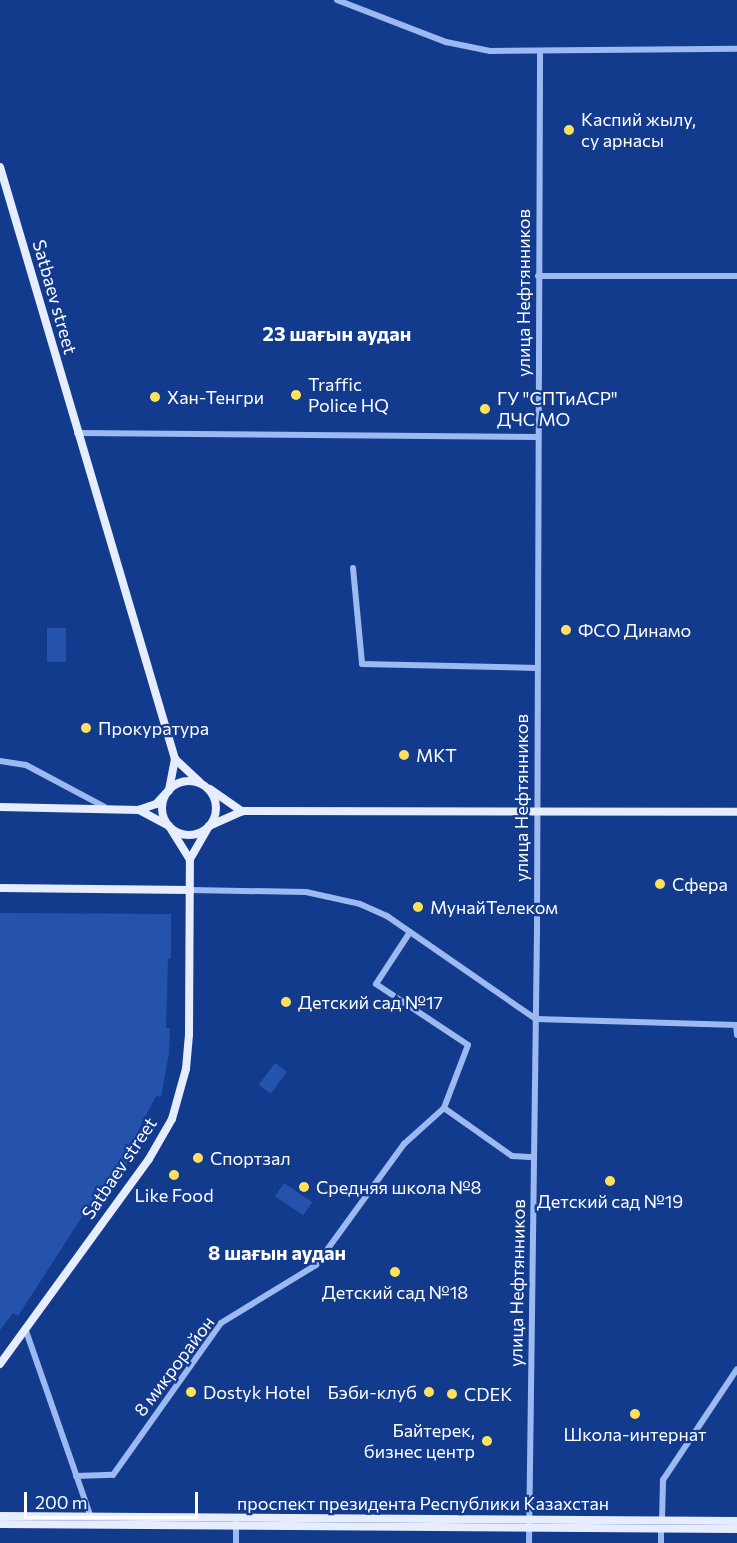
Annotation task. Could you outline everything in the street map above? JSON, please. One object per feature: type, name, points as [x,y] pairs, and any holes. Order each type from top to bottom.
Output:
[{"type":"main road","name":"Satbaev street","points":[[0,167],[175,759]]},
{"type":"main road","points":[[175,759],[205,786],[242,811]]},
{"type":"main road","points":[[175,759],[169,790],[162,804],[169,826],[190,859]]},
{"type":"main road","points":[[0,888],[190,890],[190,859],[209,826],[215,801],[205,786],[190,781],[169,790],[156,804],[139,810]]},
{"type":"main road","points":[[0,807],[105,807],[139,810],[176,832],[194,834],[242,811],[737,812]]},
{"type":"main road","name":"Satbaev street","points":[[0,1364],[148,1159],[172,1119],[186,1069],[189,1034],[190,890]]},
{"type":"main road","name":"проспект президента Республики Казахстан","points":[[0,1516],[236,1522]]},
{"type":"main road","name":"проспект президента Республики Казахстан","points":[[662,1525],[737,1521]]},
{"type":"main road","name":"проспект президента Республики Казахстан","points":[[0,1524],[236,1522],[662,1525],[737,1529]]},
{"type":"street","points":[[337,0],[447,42],[490,51],[737,49]]},
{"type":"street","name":"улица Нефтянников","points":[[529,1543],[536,1019],[540,52]]},
{"type":"street","points":[[538,276],[737,276]]},
{"type":"street","points":[[78,435],[164,433],[538,437]]},
{"type":"street","points":[[353,568],[362,664],[537,668]]},
{"type":"street","points":[[0,761],[26,765],[105,807]]},
{"type":"street","points":[[190,890],[306,892],[360,904],[387,916],[536,1019],[737,1025],[737,1035]]},
{"type":"street","points":[[410,932],[376,984],[468,1045],[444,1108],[512,1156],[534,1157]]},
{"type":"street","name":"8 микрорайон","points":[[76,1476],[113,1475],[221,1323],[316,1265],[404,1144],[444,1108]]},
{"type":"street","points":[[26,1328],[91,1517]]},
{"type":"street","points":[[661,1543],[663,1480],[737,1369]]},
{"type":"street","points":[[236,1522],[237,1543]]},
{"type":"shaded area","points":[[47,628],[66,628],[66,662],[47,662]]},
{"type":"shaded area","points":[[0,913],[171,914],[171,958],[168,959],[166,1028],[170,1028],[169,1053],[161,1097],[156,1096],[127,1153],[132,1156],[94,1209],[89,1206],[18,1316],[13,1313],[0,1330]]},
{"type":"shaded area","points":[[275,1063],[287,1072],[271,1094],[259,1085]]},
{"type":"shaded area","points":[[284,1183],[312,1202],[303,1215],[275,1196]]},
{"type":"place","name":"Каспий жылу, су арнасы","points":[[569,130]]},
{"type":"place","name":"Traffic Police HQ","points":[[296,395]]},
{"type":"place","name":"Хан-Тенгри","points":[[155,397]]},
{"type":"place","name":"ГУ \"СПТиАСР\" ДЧС МО","points":[[485,409]]},
{"type":"place","name":"ФСО Динамо","points":[[566,630]]},
{"type":"place","name":"Прокуратура","points":[[86,728]]},
{"type":"place","name":"МКТ","points":[[404,755]]},
{"type":"place","name":"Сфера","points":[[660,884]]},
{"type":"place","name":"МунайТелеком","points":[[418,907]]},
{"type":"place","name":"Детский сад №17","points":[[286,1002]]},
{"type":"place","name":"Спортзал","points":[[198,1158]]},
{"type":"place","name":"Like Food","points":[[174,1175]]},
{"type":"place","name":"Детский сад №19","points":[[610,1181]]},
{"type":"place","name":"Средняя школа №8","points":[[304,1187]]},
{"type":"place","name":"Детский сад №18","points":[[395,1272]]},
{"type":"place","name":"Dostyk Hotel","points":[[191,1392]]},
{"type":"place","name":"Бэби-клуб","points":[[429,1392]]},
{"type":"place","name":"CDEK","points":[[452,1394]]},
{"type":"place","name":"Школа-интернат","points":[[635,1414]]},
{"type":"place","name":"Байтерек, бизнес центр","points":[[487,1441]]},
{"type":"district","name":"23 шағын аудан","points":[[337,333]]},
{"type":"district","name":"8 шағын аудан","points":[[277,1252]]}]
